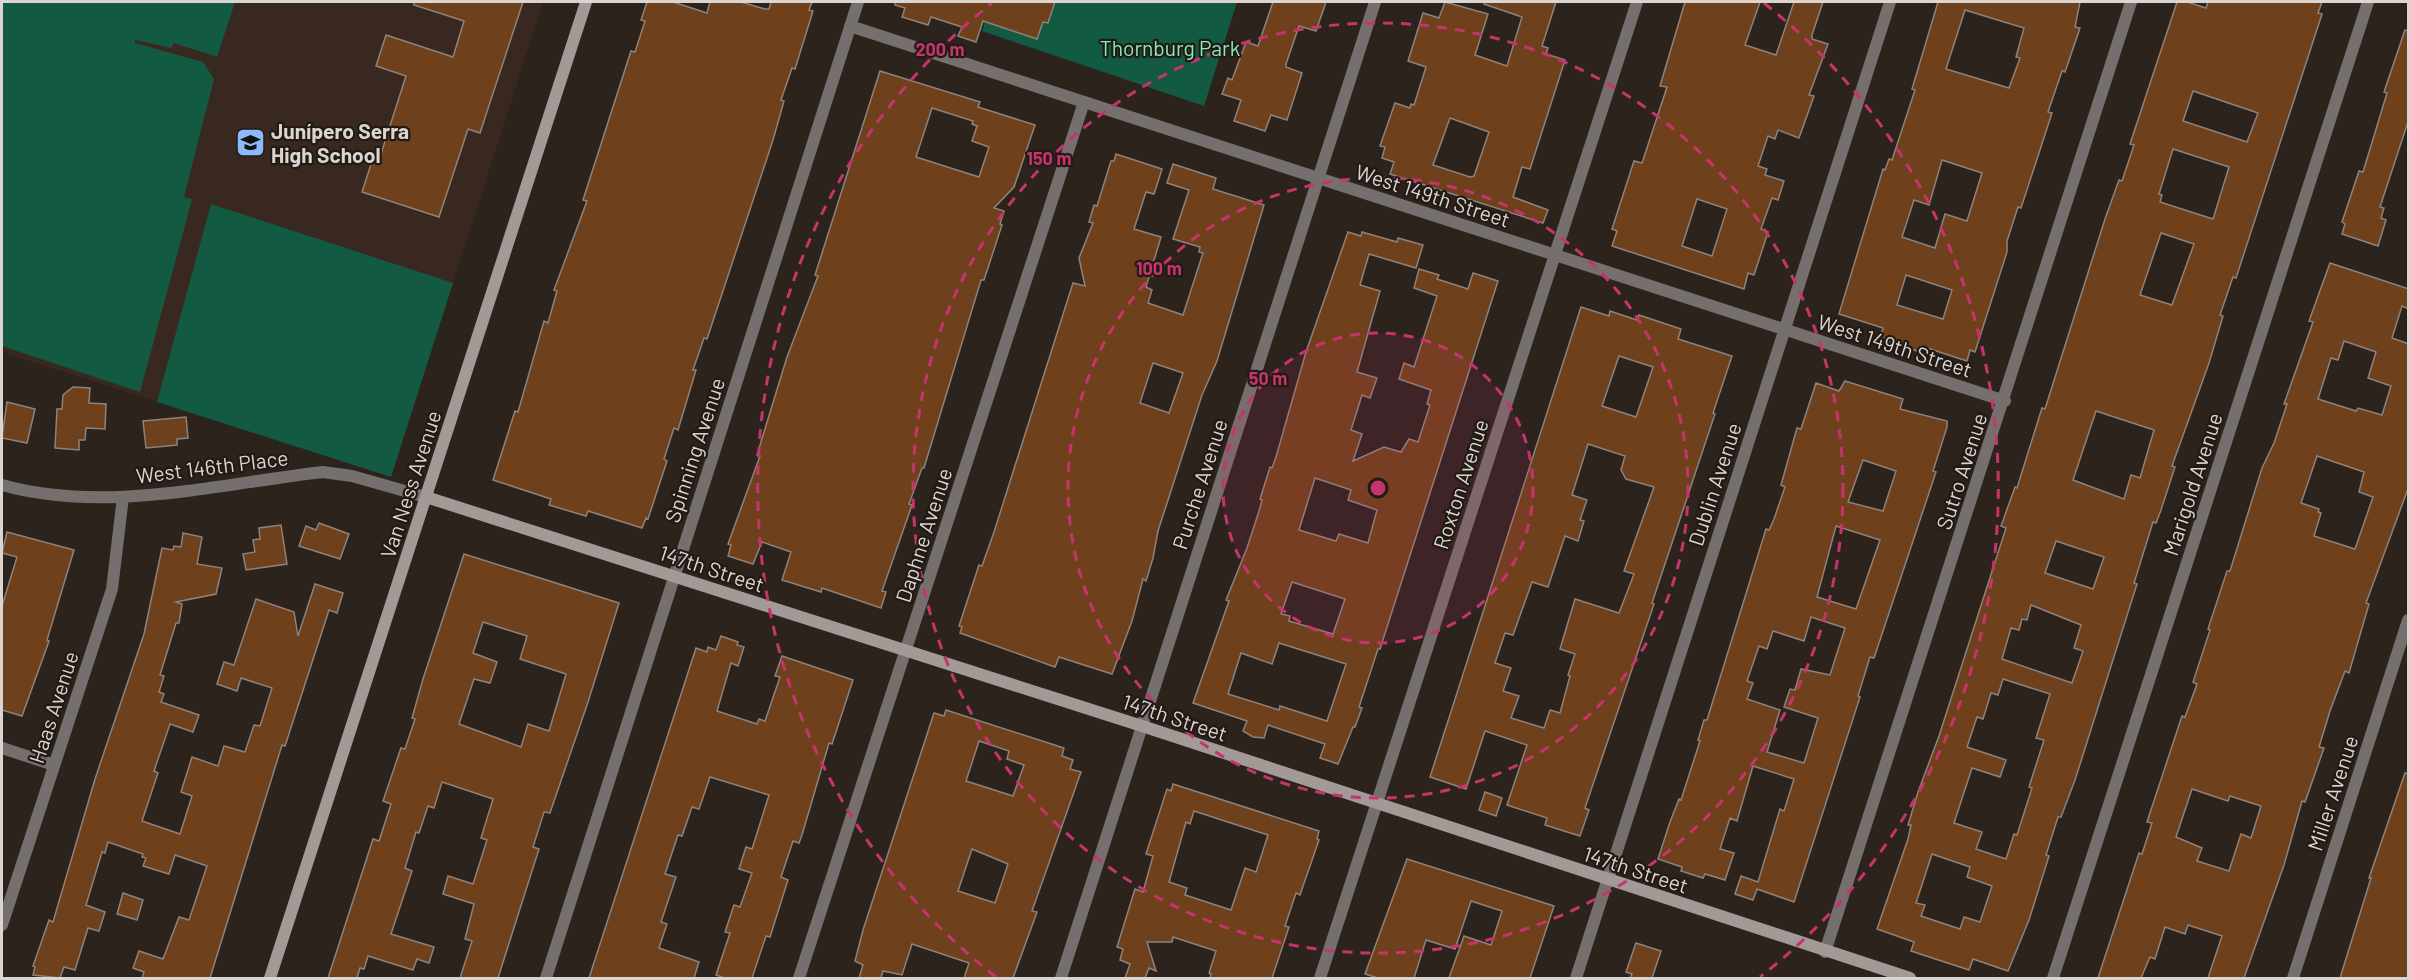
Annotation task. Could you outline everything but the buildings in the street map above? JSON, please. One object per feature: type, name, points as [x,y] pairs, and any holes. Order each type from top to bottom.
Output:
[{"type":"street","name":"Van Ness Avenue","points":[[270,978],[586,2]]},
{"type":"street","name":"Spinning Avenue","points":[[546,978],[858,2]]},
{"type":"street","name":"Purche Avenue","points":[[1061,978],[1375,2]]},
{"type":"street","name":"Roxton Avenue","points":[[1320,978],[1637,2]]},
{"type":"street","name":"Dublin Avenue","points":[[1576,978],[1890,2]]},
{"type":"street","name":"Sutro Avenue","points":[[1825,952],[2005,401],[2131,2]]},
{"type":"street","name":"Marigold Avenue","points":[[2053,978],[2368,2]]},
{"type":"street","name":"West 149th Street","points":[[850,26],[2005,401]]},
{"type":"street","name":"Daphne Avenue","points":[[799,978],[1084,102]]},
{"type":"street","name":"West 146th Place","points":[[2,485],[24,491],[76,497],[123,497],[323,472],[352,476],[426,497]]},
{"type":"street","name":"Haas Avenue","points":[[2,925],[112,589],[123,497]]},
{"type":"street","name":"147th Street","points":[[426,497],[1142,726],[1376,805],[1910,978]]},
{"type":"street","name":"Miller Avenue","points":[[2293,978],[2409,620]]},
{"type":"street","points":[[2,748],[54,765]]},
{"type":"shaded area","name":"Junípero Serra High School","points":[[2,2],[543,2],[391,477],[2,352]]},
{"type":"green space","points":[[2,2],[235,2],[217,57],[174,43],[171,48],[135,40],[135,43],[203,62],[214,79],[184,197],[192,199],[140,392],[2,346]]},
{"type":"green space","name":"Thornburg Park","points":[[992,2],[1237,2],[1204,106],[982,31]]},
{"type":"green space","points":[[211,204],[453,283],[391,477],[157,402]]},
{"type":"place","name":"Junípero Serra High School","points":[[250,142]]}]
